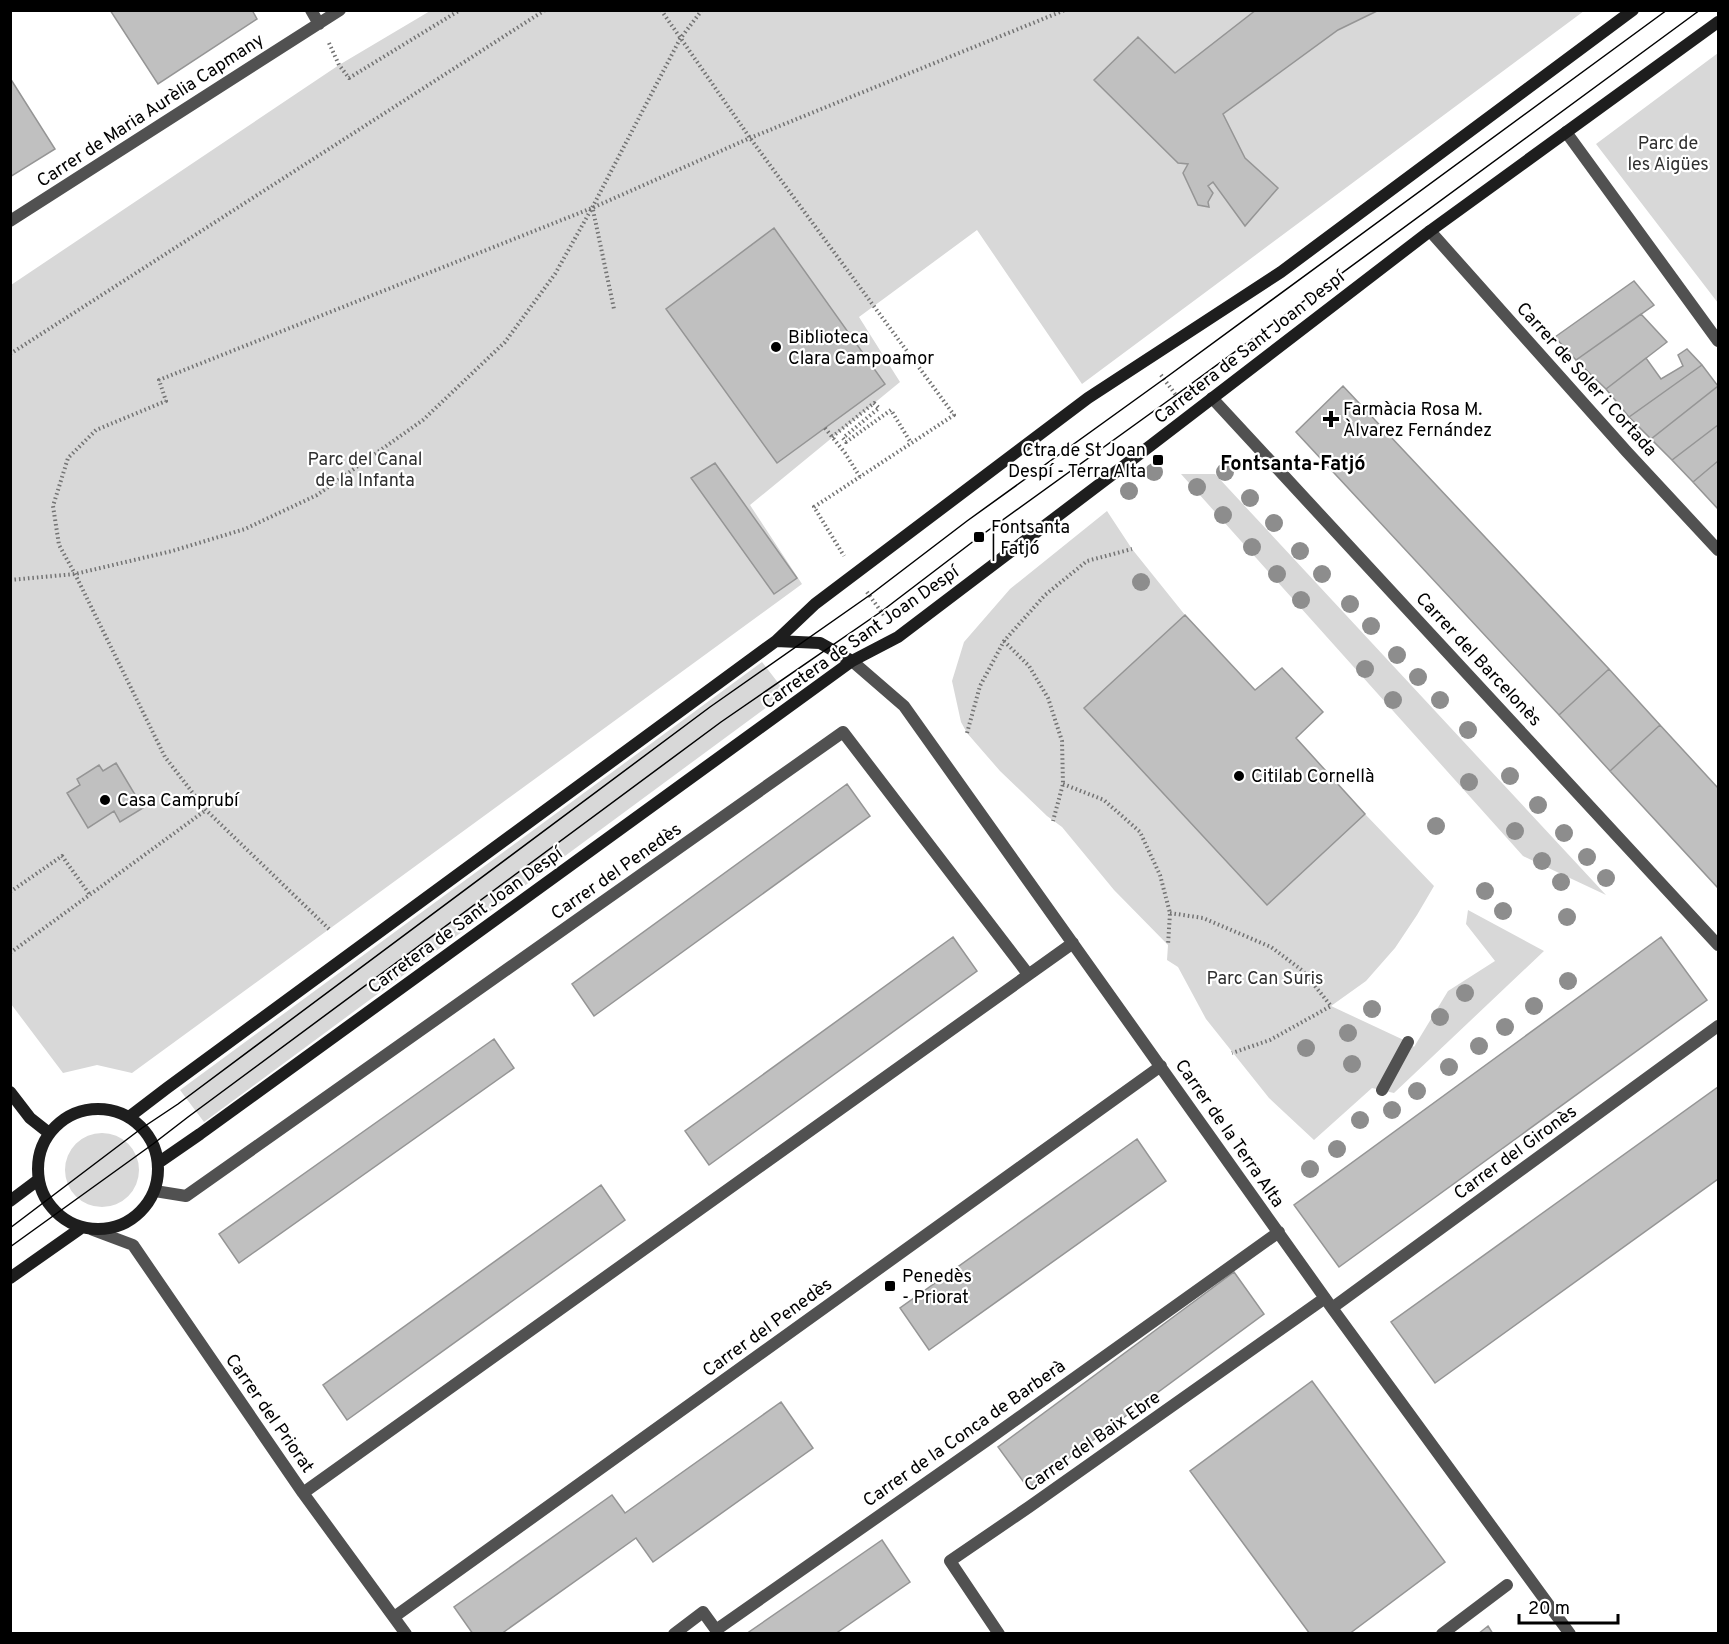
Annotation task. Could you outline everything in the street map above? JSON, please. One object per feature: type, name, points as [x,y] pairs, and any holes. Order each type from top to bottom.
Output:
[{"type":"street","points":[[311,10],[319,24]]},
{"type":"street","name":"Carrer de Maria Aurèlia Capmany","points":[[10,221],[340,10]]},
{"type":"street","points":[[129,1117],[776,641],[815,604],[1088,398],[1281,272],[1634,10]]},
{"type":"street","name":"Carretera de Sant Joan Despí","points":[[158,1163],[852,661],[898,637],[1430,231],[1719,22]]},
{"type":"street","points":[[1566,132],[1719,341]]},
{"type":"street","name":"Carrer de Soler i Cortada","points":[[1430,231],[1627,452],[1719,550]]},
{"type":"street","name":"Carrer del Barcelonès","points":[[1212,398],[1719,945]]},
{"type":"street","points":[[776,641],[820,643],[852,661]]},
{"type":"street","name":"Carrer de la Terra Alta","points":[[852,661],[904,706],[1329,1303],[1570,1634]]},
{"type":"street","name":"Carrer del Penedès","points":[[155,1191],[186,1196],[843,732],[1028,974]]},
{"type":"street","points":[[303,1493],[1073,943]]},
{"type":"street","name":"Carrer del Gironès","points":[[1329,1303],[1719,1026]]},
{"type":"street","points":[[1382,1090],[1408,1042]]},
{"type":"street","name":"Carrer del Penedès","points":[[394,1617],[1161,1066]]},
{"type":"street","points":[[10,1092],[30,1118],[49,1133]]},
{"type":"street","points":[[91,1109],[111,1110],[129,1117],[148,1135],[153,1144],[158,1163],[155,1191],[140,1213],[119,1226],[87,1229],[68,1222],[56,1214],[46,1201],[38,1180],[38,1160],[49,1133],[58,1123],[71,1115],[91,1109]]},
{"type":"street","points":[[10,1201],[38,1180]]},
{"type":"street","points":[[10,1278],[87,1229]]},
{"type":"street","name":"Carrer del Priorat","points":[[87,1229],[133,1245],[303,1493],[406,1634]]},
{"type":"street","name":"Carrer de la Conca de Barberà","points":[[674,1634],[704,1612],[716,1630],[1279,1232]]},
{"type":"street","name":"Carrer del Baix Ebre","points":[[999,1634],[950,1561],[1329,1303]]},
{"type":"street","points":[[1442,1634],[1507,1585]]},
{"type":"path","points":[[319,24],[339,65],[349,78],[460,10]]},
{"type":"path","points":[[10,354],[545,10]]},
{"type":"path","points":[[661,10],[750,138],[954,415],[814,507],[843,555],[851,576],[870,595],[898,637]]},
{"type":"path","points":[[10,580],[75,574],[172,551],[244,529],[317,495],[423,420],[505,342],[555,274],[680,39],[702,10]]},
{"type":"path","points":[[329,929],[206,810],[165,757],[59,545],[53,506],[68,458],[96,430],[166,401],[159,380],[592,208],[750,138],[1063,11]]},
{"type":"path","points":[[592,208],[614,309]]},
{"type":"path","points":[[1149,357],[1190,416]]},
{"type":"path","points":[[832,437],[874,403],[879,408],[843,438],[846,442],[891,410],[911,443]]},
{"type":"path","points":[[825,428],[860,477]]},
{"type":"path","points":[[967,733],[980,686],[1004,641],[1045,595],[1088,561],[1132,549]]},
{"type":"path","points":[[1004,641],[1029,666],[1048,698],[1062,741],[1063,784],[1053,821]]},
{"type":"path","points":[[1063,784],[1104,800],[1140,832],[1160,875],[1170,913],[1168,945]]},
{"type":"path","points":[[10,953],[206,810]]},
{"type":"path","points":[[10,892],[62,856],[90,895]]},
{"type":"path","points":[[1170,913],[1203,918],[1271,947],[1304,970],[1331,1006],[1270,1040],[1232,1053]]},
{"type":"green space","name":"Parc del Canal de la Infanta","points":[[430,11],[1256,11],[1175,73],[1137,37],[1094,80],[1178,163],[1188,164],[1183,173],[1198,205],[1209,206],[1208,202],[1212,193],[1208,186],[1213,182],[1245,225],[1278,188],[1245,158],[1223,114],[1338,30],[1377,11],[1584,11],[1082,384],[977,230],[859,317],[900,382],[750,505],[802,584],[132,1073],[97,1065],[63,1073],[11,1004],[11,285],[339,65]]},
{"type":"green space","name":"Parc de les Aigües","points":[[1718,53],[1718,303],[1596,144]]},
{"type":"green space","points":[[1181,474],[1215,474],[1606,895],[1523,856]]},
{"type":"green space","name":"Parc Can Suris","points":[[1107,511],[1132,549],[1185,615],[1084,708],[1267,904],[1365,814],[1434,886],[1395,948],[1366,981],[1331,1006],[1408,1042],[1414,1047],[1448,991],[1495,961],[1466,924],[1468,910],[1544,951],[1394,1093],[1372,1088],[1314,1140],[1269,1098],[1206,1019],[1178,967],[1167,960],[1168,945],[1114,890],[1062,827],[1047,816],[1000,771],[967,733],[961,722],[952,681],[964,642],[1010,589]]},
{"type":"green space","points":[[762,662],[786,693],[204,1122],[180,1090]]},
{"type":"green space","points":[[102,1133],[116,1136],[128,1144],[136,1156],[139,1170],[136,1184],[128,1196],[116,1204],[102,1207],[88,1204],[76,1196],[68,1184],[65,1170],[68,1156],[76,1144],[88,1136]]},
{"type":"building","points":[[110,10],[252,10],[257,19],[158,84]]},
{"type":"building","points":[[1256,10],[1377,11],[1338,30],[1223,114],[1245,158],[1278,188],[1245,226],[1213,182],[1208,186],[1213,193],[1208,202],[1209,207],[1198,205],[1183,173],[1188,164],[1178,163],[1094,80],[1138,37],[1175,73]]},
{"type":"building","points":[[10,78],[55,149],[10,177]]},
{"type":"building","name":"Biblioteca Clara Campoamor","points":[[774,228],[885,384],[777,463],[666,309]]},
{"type":"building","points":[[1634,281],[1654,305],[1576,360],[1555,337]]},
{"type":"building","points":[[1641,314],[1667,342],[1606,389],[1576,360]]},
{"type":"building","points":[[1687,349],[1702,365],[1629,417],[1606,389],[1646,358],[1661,379],[1683,366],[1678,355]]},
{"type":"building","points":[[1702,365],[1718,386],[1651,439],[1629,417]]},
{"type":"building","points":[[1343,386],[1609,669],[1559,715],[1296,432]]},
{"type":"building","points":[[1718,386],[1718,425],[1672,460],[1651,439]]},
{"type":"building","points":[[1718,425],[1718,461],[1693,482],[1672,460]]},
{"type":"building","points":[[1718,461],[1718,509],[1693,482]]},
{"type":"building","points":[[715,463],[797,578],[774,594],[691,478]]},
{"type":"building","name":"Citilab Cornellà","points":[[1185,615],[1255,690],[1282,668],[1323,712],[1296,738],[1365,814],[1267,905],[1084,708]]},
{"type":"building","points":[[1609,669],[1660,725],[1610,771],[1559,715]]},
{"type":"building","points":[[1660,725],[1718,788],[1718,888],[1610,771]]},
{"type":"building","name":"Casa Camprubí","points":[[116,763],[143,808],[120,822],[114,811],[88,828],[67,793],[80,785],[77,779],[99,765],[103,771]]},
{"type":"building","points":[[847,784],[870,816],[594,1016],[572,984]]},
{"type":"building","points":[[953,937],[977,971],[709,1165],[685,1131]]},
{"type":"building","points":[[1661,937],[1707,1000],[1339,1267],[1294,1205]]},
{"type":"building","points":[[494,1039],[514,1068],[239,1263],[219,1234]]},
{"type":"building","points":[[1718,1087],[1718,1179],[1435,1383],[1391,1322]]},
{"type":"building","points":[[1137,1139],[1166,1181],[929,1350],[900,1308]]},
{"type":"building","points":[[601,1185],[625,1220],[347,1420],[323,1385]]},
{"type":"building","points":[[1234,1272],[1264,1314],[1028,1488],[998,1447]]},
{"type":"building","points":[[1312,1381],[1445,1562],[1349,1634],[1310,1634],[1190,1471]]},
{"type":"building","points":[[781,1402],[813,1448],[653,1562],[636,1538],[501,1634],[473,1634],[454,1607],[612,1495],[625,1513]]},
{"type":"building","points":[[882,1540],[910,1582],[835,1634],[746,1634]]},
{"type":"building","points":[[1488,1626],[1493,1634],[1478,1634]]},
{"type":"tram line","points":[[10,1228],[710,707],[870,595],[967,521],[1667,10]]},
{"type":"tram line","points":[[10,1247],[153,1144],[721,722],[882,611],[979,537],[1700,10]]},
{"type":"place","name":"Biblioteca Clara Campoamor","points":[[776,347]]},
{"type":"place","name":"Farmàcia Rosa M. Àlvarez Fernández","points":[[1331,419]]},
{"type":"place","name":"Ctra de St Joan Despí - Terra Alta","points":[[1158,460]]},
{"type":"place","name":"Fontsanta | Fatjó","points":[[979,537]]},
{"type":"place","name":"Citilab Cornellà","points":[[1239,776]]},
{"type":"place","name":"Casa Camprubí","points":[[105,800]]},
{"type":"place","name":"Penedès - Priorat","points":[[890,1286]]},
{"type":"district","name":"Fontsanta-Fatjó","points":[[1293,463]]}]
